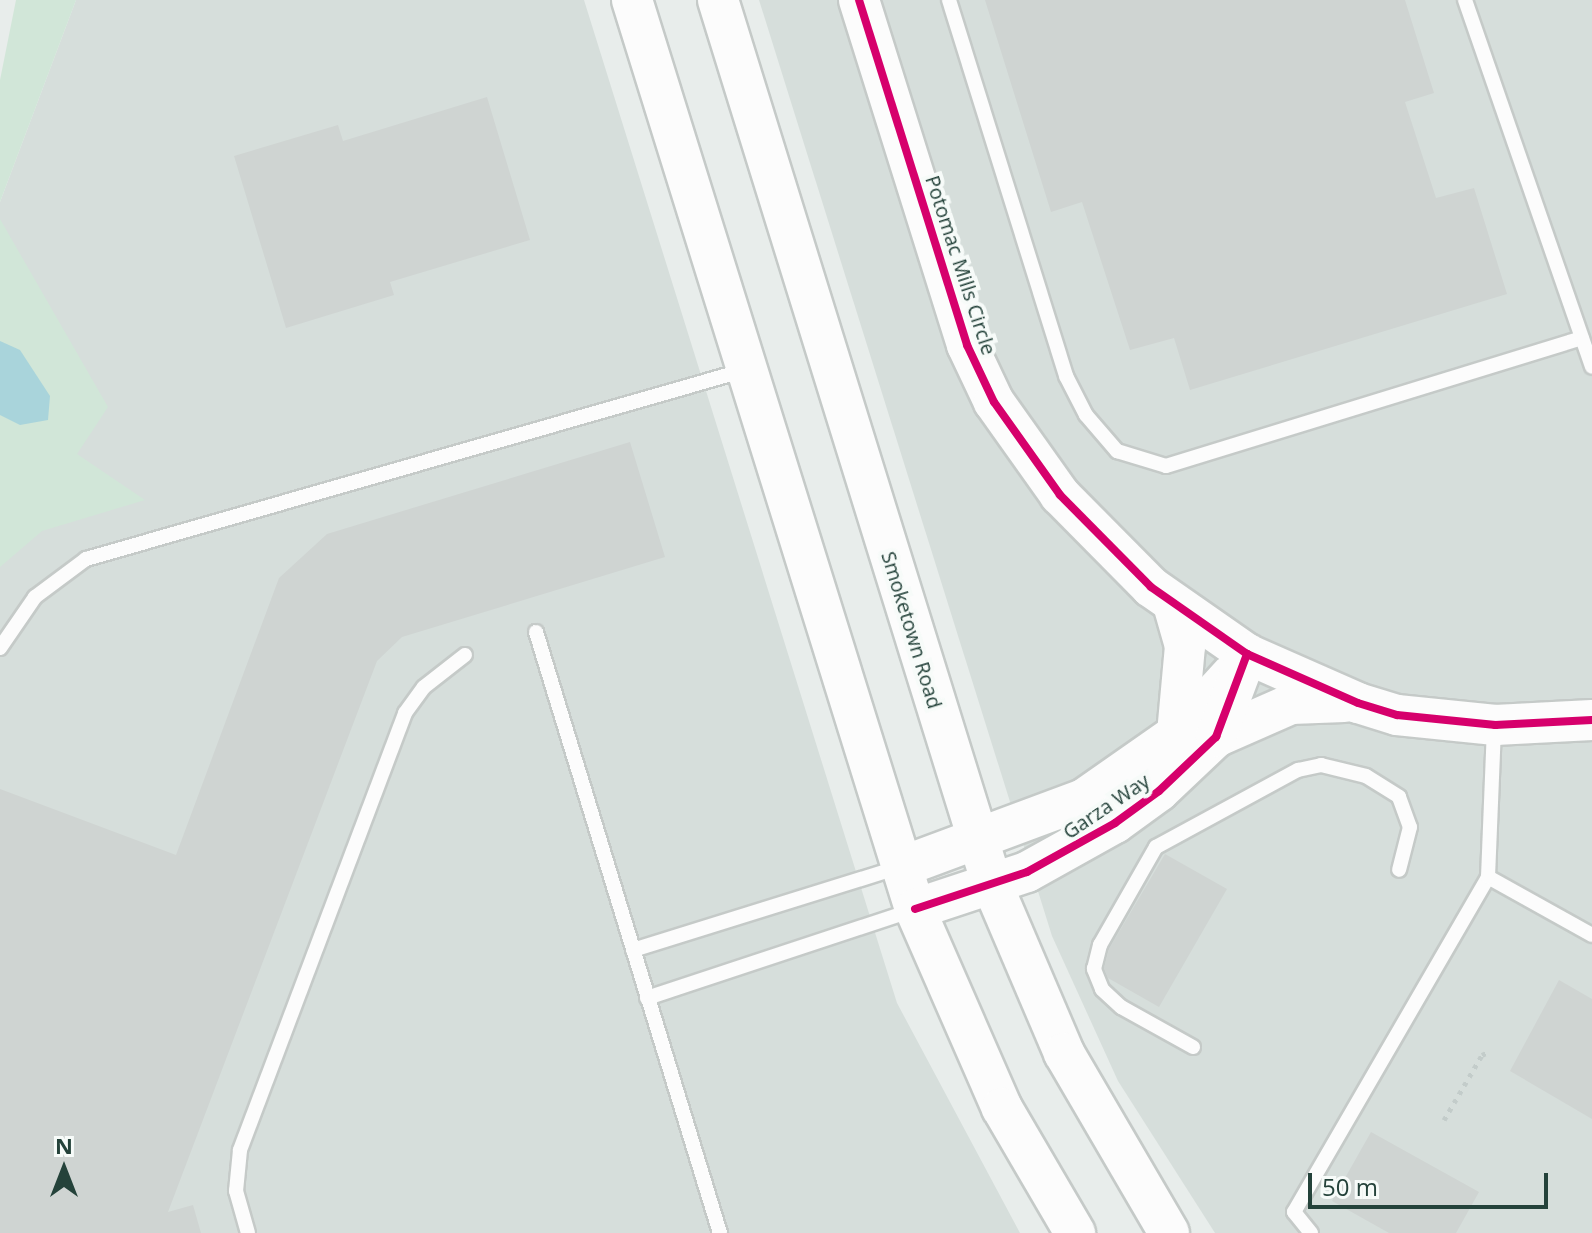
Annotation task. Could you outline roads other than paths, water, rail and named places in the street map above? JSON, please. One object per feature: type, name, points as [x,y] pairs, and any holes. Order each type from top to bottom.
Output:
[{"type":"main road","points":[[632,0],[915,909],[1002,1108],[1075,1233]]},
{"type":"main road","name":"Smoketown Road","points":[[718,0],[992,884],[1064,1053],[1169,1233]]},
{"type":"main road","name":"Potomac Mills Circle","points":[[859,0],[967,345],[994,402],[1060,495],[1173,604],[1247,654],[1358,703],[1397,715],[1495,725],[1592,720]]},
{"type":"main road","points":[[1173,604],[1185,646],[1196,736],[1291,704],[1319,700],[1358,703]]},
{"type":"main road","name":"Garza Way","points":[[915,909],[1027,872],[1115,823],[1196,736],[1247,654]]},
{"type":"main road","name":"Garza Way","points":[[901,867],[977,842],[1084,799],[1196,736]]},
{"type":"lane","points":[[949,0],[1066,376],[1086,415],[1129,457],[1166,466],[1582,338]]},
{"type":"lane","points":[[1465,0],[1592,367]]},
{"type":"lane","points":[[0,648],[35,597],[86,559],[749,369]]},
{"type":"lane","points":[[536,632],[720,1233]]},
{"type":"lane","points":[[248,1233],[236,1191],[240,1150],[405,713],[424,687],[465,655]]},
{"type":"lane","points":[[1311,1233],[1294,1212],[1488,877],[1495,725]]},
{"type":"lane","points":[[1193,1047],[1121,1007],[1102,989],[1094,969],[1100,945],[1156,847],[1298,770],[1321,765],[1366,776],[1399,797],[1410,827],[1399,870]]},
{"type":"lane","points":[[633,950],[901,867]]},
{"type":"lane","points":[[1488,877],[1592,935]]},
{"type":"lane","points":[[647,998],[915,909]]},
{"type":"water","points":[[0,341],[20,350],[50,396],[48,420],[20,425],[0,415]]}]
